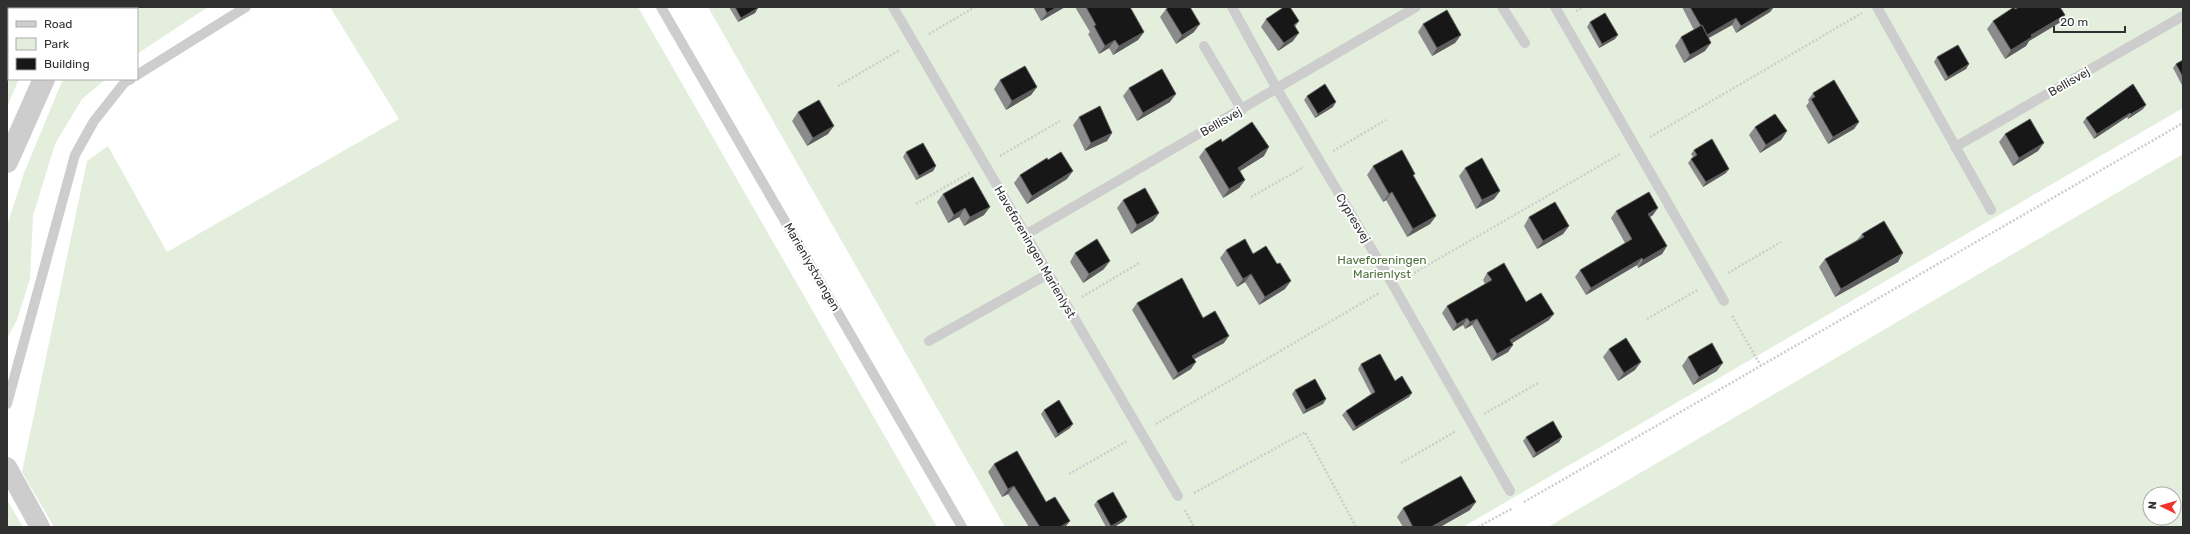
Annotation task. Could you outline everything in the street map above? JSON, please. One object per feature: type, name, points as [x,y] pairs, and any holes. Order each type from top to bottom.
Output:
[{"type":"street","points":[[7,162],[44,80]]},
{"type":"street","points":[[7,467],[40,527]]},
{"type":"lane","points":[[138,74],[246,7]]},
{"type":"lane","name":"Marienlystvangen","points":[[661,7],[962,527]]},
{"type":"lane","name":"Haveforeningen Marienlyst","points":[[893,7],[1142,433],[1183,496]]},
{"type":"lane","name":"Cypresvej","points":[[1232,7],[1277,90],[1393,285],[1510,491]]},
{"type":"lane","name":"Bellisvej","points":[[1025,235],[1277,90],[1416,7]]},
{"type":"lane","points":[[1502,7],[1525,43]]},
{"type":"lane","points":[[1555,7],[1724,301]]},
{"type":"lane","points":[[1877,7],[1991,210]]},
{"type":"lane","name":"Bellisvej","points":[[1955,147],[2183,16]]},
{"type":"lane","points":[[1204,46],[1242,110]]},
{"type":"lane","points":[[7,404],[75,155],[94,121],[125,82],[129,80]]},
{"type":"lane","points":[[929,340],[1048,274]]},
{"type":"path","points":[[1069,474],[1142,433],[1393,285],[1866,11]]},
{"type":"path","points":[[1522,502],[2183,123]]},
{"type":"path","points":[[1067,306],[1139,263]]},
{"type":"path","points":[[1724,301],[1761,366]]},
{"type":"path","points":[[1183,496],[1306,432],[1356,527]]},
{"type":"path","points":[[1478,527],[1516,506]]},
{"type":"green space","points":[[7,7],[51,7],[8,8],[8,80],[19,80],[7,107]]},
{"type":"green space","points":[[208,7],[138,53],[138,8],[98,8]]},
{"type":"green space","points":[[330,7],[638,7],[937,527],[54,527],[22,472],[87,161],[108,146],[167,252],[399,119]]},
{"type":"green space","name":"Haveforeningen Marienlyst","points":[[708,7],[2183,7],[2183,108],[1463,527],[1005,527]]},
{"type":"green space","points":[[63,80],[105,80],[82,99],[55,144],[33,216],[30,279],[17,320],[7,338],[7,226],[24,173]]},
{"type":"green space","points":[[2183,154],[2183,527],[1548,527]]},
{"type":"green space","points":[[7,500],[23,527],[7,527]]},
{"type":"building","points":[[735,7],[758,7],[758,8],[741,18]]},
{"type":"building","points":[[1044,7],[1057,7],[1047,13]]},
{"type":"building","points":[[1086,7],[1130,7],[1144,32],[1119,46],[1115,40],[1105,46]]},
{"type":"building","points":[[1169,7],[1190,7],[1200,24],[1182,35],[1166,9]]},
{"type":"building","points":[[1284,7],[1290,7],[1299,21],[1294,25],[1299,33],[1284,43],[1266,19]]},
{"type":"building","points":[[1690,7],[1773,7],[1741,26],[1736,18],[1707,35]]},
{"type":"building","points":[[2014,7],[2015,9],[2019,7],[2060,7],[2065,15],[2031,35],[2032,37],[2011,50],[1993,21]]},
{"type":"building","points":[[1447,10],[1461,35],[1437,48],[1423,24]]},
{"type":"building","points":[[1605,13],[1618,35],[1602,44],[1590,22]]},
{"type":"building","points":[[1702,25],[1711,43],[1690,55],[1681,37]]},
{"type":"building","points":[[1958,45],[1969,64],[1948,77],[1937,57]]},
{"type":"building","points":[[2183,60],[2183,77],[2176,64]]},
{"type":"building","points":[[1025,66],[1037,87],[1012,101],[1000,80]]},
{"type":"building","points":[[1162,69],[1176,94],[1143,113],[1129,88]]},
{"type":"building","points":[[1834,80],[1859,122],[1833,137],[1811,99],[1815,97],[1813,93]]},
{"type":"building","points":[[1325,84],[1336,102],[1318,114],[1307,96]]},
{"type":"building","points":[[2133,84],[2146,105],[2131,114],[2130,113],[2097,134],[2086,118]]},
{"type":"building","points":[[819,100],[834,126],[813,138],[798,112]]},
{"type":"building","points":[[1100,106],[1112,133],[1091,143],[1079,117]]},
{"type":"building","points":[[1775,114],[1787,131],[1766,145],[1755,127]]},
{"type":"building","points":[[2030,119],[2044,143],[2019,158],[2005,134]]},
{"type":"building","points":[[1252,122],[1269,147],[1238,168],[1245,180],[1229,189],[1205,149],[1221,139],[1222,142]]},
{"type":"building","points":[[1712,139],[1729,169],[1706,182],[1691,159],[1697,155],[1694,150]]},
{"type":"building","points":[[923,143],[936,166],[919,176],[906,152]]},
{"type":"building","points":[[1402,150],[1415,174],[1413,175],[1436,216],[1413,229],[1392,192],[1389,194],[1373,166]]},
{"type":"building","points":[[1061,152],[1073,171],[1032,196],[1020,175],[1047,158],[1048,160]]},
{"type":"building","points":[[1482,158],[1500,191],[1482,200],[1465,168]]},
{"type":"building","points":[[973,177],[990,207],[970,217],[965,208],[954,215],[943,194]]},
{"type":"building","points":[[1145,188],[1159,213],[1137,225],[1123,200]]},
{"type":"building","points":[[1649,192],[1658,208],[1648,214],[1667,246],[1643,260],[1642,258],[1591,288],[1580,270],[1632,239],[1616,211]]},
{"type":"building","points":[[1555,202],[1569,226],[1543,241],[1529,217]]},
{"type":"building","points":[[1884,221],[1903,253],[1841,289],[1825,259],[1864,237],[1862,234]]},
{"type":"building","points":[[1097,239],[1110,261],[1089,274],[1075,253]]},
{"type":"building","points":[[1245,239],[1253,254],[1266,246],[1277,264],[1280,263],[1291,281],[1265,297],[1251,274],[1243,279],[1226,250]]},
{"type":"building","points":[[1504,263],[1526,302],[1541,293],[1554,314],[1510,340],[1513,345],[1497,354],[1477,319],[1470,322],[1467,318],[1457,324],[1447,306],[1492,280],[1487,273]]},
{"type":"building","points":[[1182,278],[1203,318],[1215,311],[1229,336],[1192,356],[1196,362],[1178,373],[1137,303]]},
{"type":"building","points":[[1626,338],[1641,362],[1624,373],[1609,349]]},
{"type":"building","points":[[1712,343],[1723,363],[1699,377],[1688,357]]},
{"type":"building","points":[[1380,354],[1395,381],[1402,376],[1412,393],[1356,427],[1346,411],[1375,392],[1361,364]]},
{"type":"building","points":[[1315,379],[1326,399],[1306,410],[1295,390]]},
{"type":"building","points":[[1059,400],[1073,424],[1058,434],[1044,410]]},
{"type":"building","points":[[1553,421],[1562,437],[1536,453],[1526,437]]},
{"type":"building","points":[[1017,451],[1046,502],[1055,497],[1070,521],[1060,527],[1040,527],[1014,486],[1008,489],[994,464]]},
{"type":"building","points":[[1461,476],[1476,502],[1431,527],[1413,527],[1403,508]]},
{"type":"building","points":[[1113,492],[1127,517],[1111,526],[1097,501]]}]
